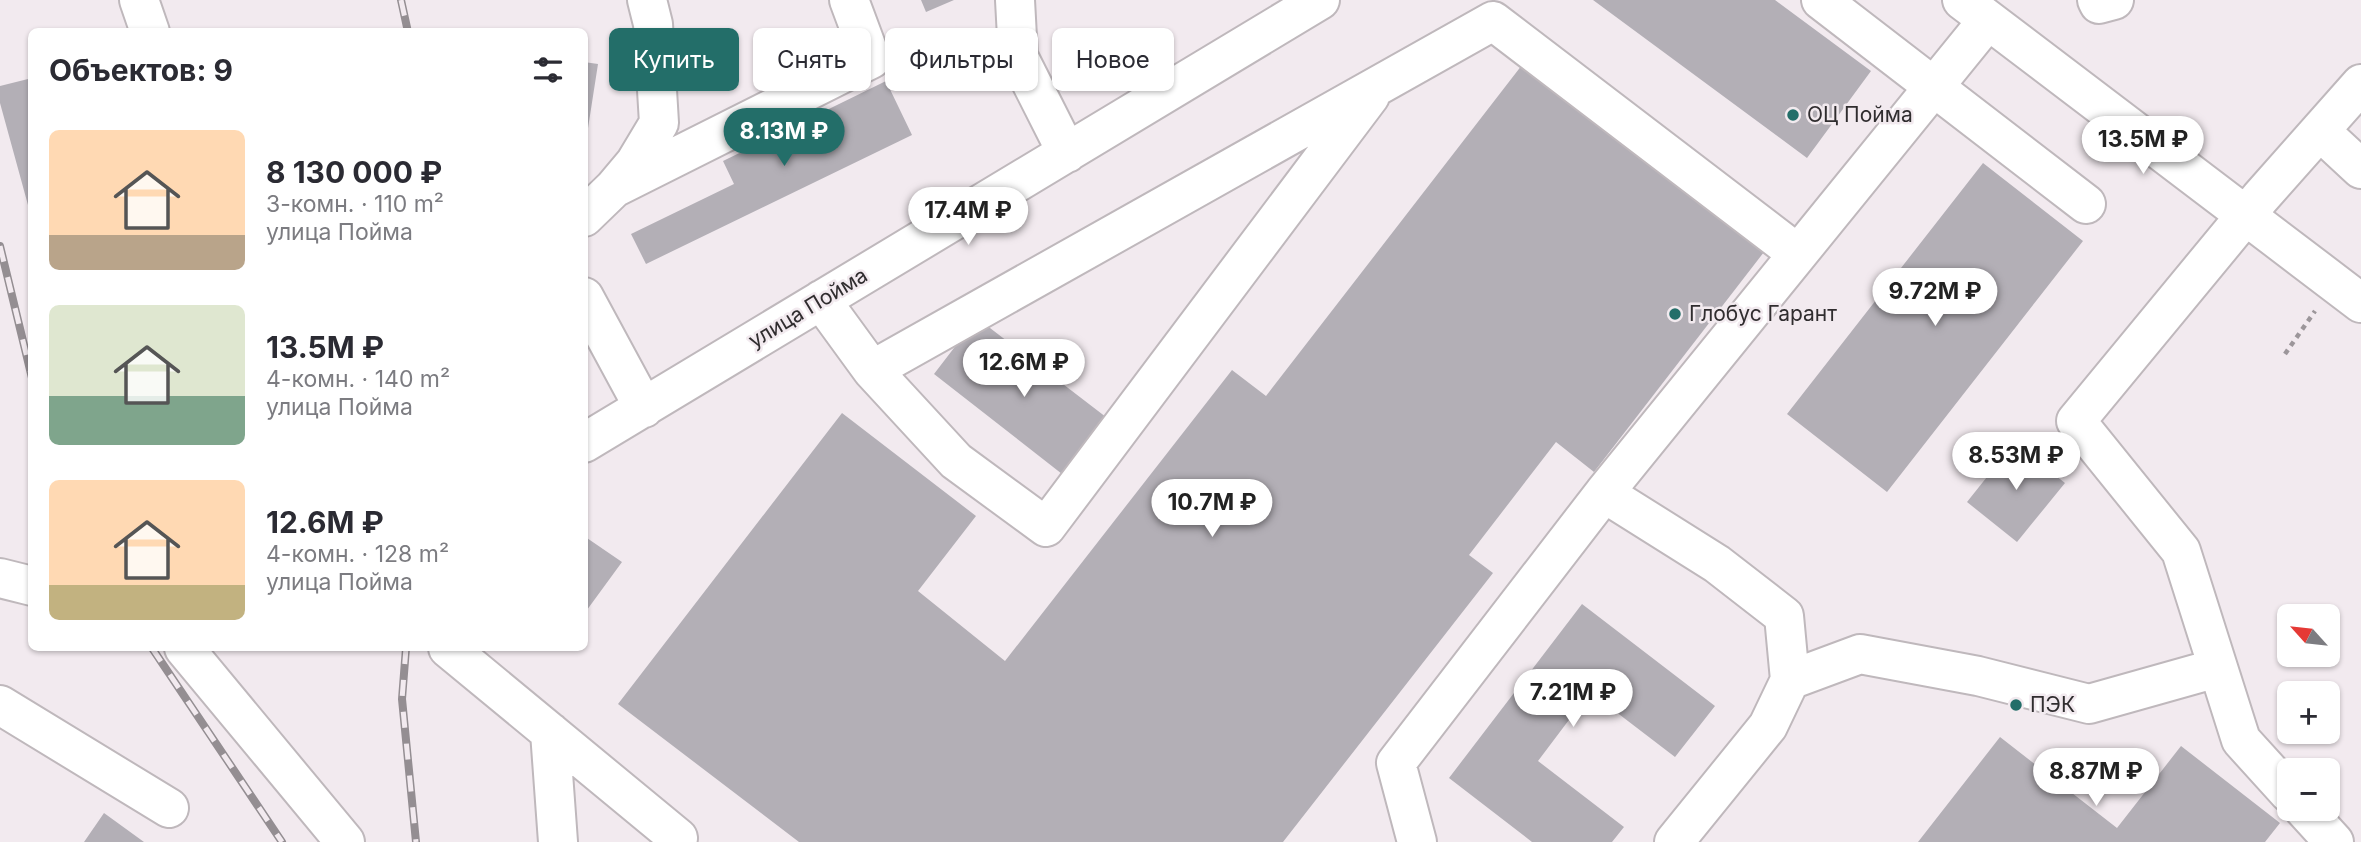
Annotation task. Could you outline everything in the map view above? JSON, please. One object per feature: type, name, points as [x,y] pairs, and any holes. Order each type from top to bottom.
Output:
[{"type":"street","points":[[139,0],[149,28]]},
{"type":"street","points":[[588,213],[635,163],[659,123],[653,24],[647,0]]},
{"type":"street","points":[[614,188],[871,59],[849,0]]},
{"type":"street","points":[[1015,0],[1018,55],[1067,153]]},
{"type":"street","name":"улица Пойма","points":[[588,441],[1320,0]]},
{"type":"street","points":[[1821,0],[2086,204]]},
{"type":"street","points":[[2097,0],[2099,5],[2114,0]]},
{"type":"street","points":[[1417,842],[1396,763],[1604,493],[1933,88],[1975,10],[2361,303]]},
{"type":"street","points":[[872,370],[1493,21],[1798,254]]},
{"type":"street","points":[[821,300],[872,370],[956,461],[1046,527],[1378,85]]},
{"type":"street","points":[[2277,780],[2241,740],[2181,551],[2076,421],[2245,217],[2361,85]]},
{"type":"street","points":[[2320,131],[2361,169]]},
{"type":"street","points":[[588,304],[644,408]]},
{"type":"street","points":[[1604,493],[1717,564],[1784,616],[1790,680],[1768,726],[1674,842]]},
{"type":"street","points":[[0,578],[28,585]]},
{"type":"street","points":[[186,651],[345,842]]},
{"type":"street","points":[[452,651],[678,838]]},
{"type":"street","points":[[1790,680],[1860,654],[1979,676],[2089,705],[2217,668]]},
{"type":"street","points":[[0,706],[169,808]]},
{"type":"street","points":[[550,732],[558,842]]},
{"type":"street","points":[[2315,821],[2334,842]]},
{"type":"building","points":[[921,0],[954,0],[926,12]]},
{"type":"building","name":"ОЦ Пойма","points":[[1593,0],[1775,0],[1871,71],[1807,158]]},
{"type":"building","points":[[588,63],[598,64],[588,128]]},
{"type":"building","points":[[1522,65],[1764,252],[1594,472],[1556,442],[1469,555],[1493,573],[1283,842],[799,842],[618,704],[842,413],[976,516],[918,591],[1005,661],[1232,370],[1266,396]]},
{"type":"building","points":[[28,79],[28,205],[0,103],[0,86]]},
{"type":"building","points":[[885,81],[885,91],[891,91],[912,135],[646,264],[631,234],[734,184],[723,161],[866,91],[871,91],[871,88]]},
{"type":"building","points":[[1983,163],[2083,241],[1887,492],[1787,414]]},
{"type":"building","points":[[977,318],[1115,424],[1071,481],[934,374]]},
{"type":"building","points":[[2014,443],[2065,483],[2017,542],[1967,502]]},
{"type":"building","points":[[588,539],[622,562],[588,609]]},
{"type":"building","points":[[1582,604],[1715,706],[1675,757],[1590,692],[1538,761],[1624,827],[1612,842],[1532,842],[1449,778]]},
{"type":"building","points":[[2000,737],[2117,828],[2181,746],[2280,823],[2265,842],[1918,842]]},
{"type":"building","points":[[104,813],[144,842],[84,842]]},
{"type":"railway","points":[[401,0],[407,28]]},
{"type":"railway","points":[[0,246],[28,362]]},
{"type":"railway","points":[[154,651],[282,842]]},
{"type":"railway","points":[[406,651],[402,699],[416,842]]},
{"type":"place","name":"ОЦ Пойма","points":[[1793,115]]},
{"type":"place","name":"Глобус Гарант","points":[[1675,314]]},
{"type":"place","name":"ПЭК","points":[[2016,705]]}]
